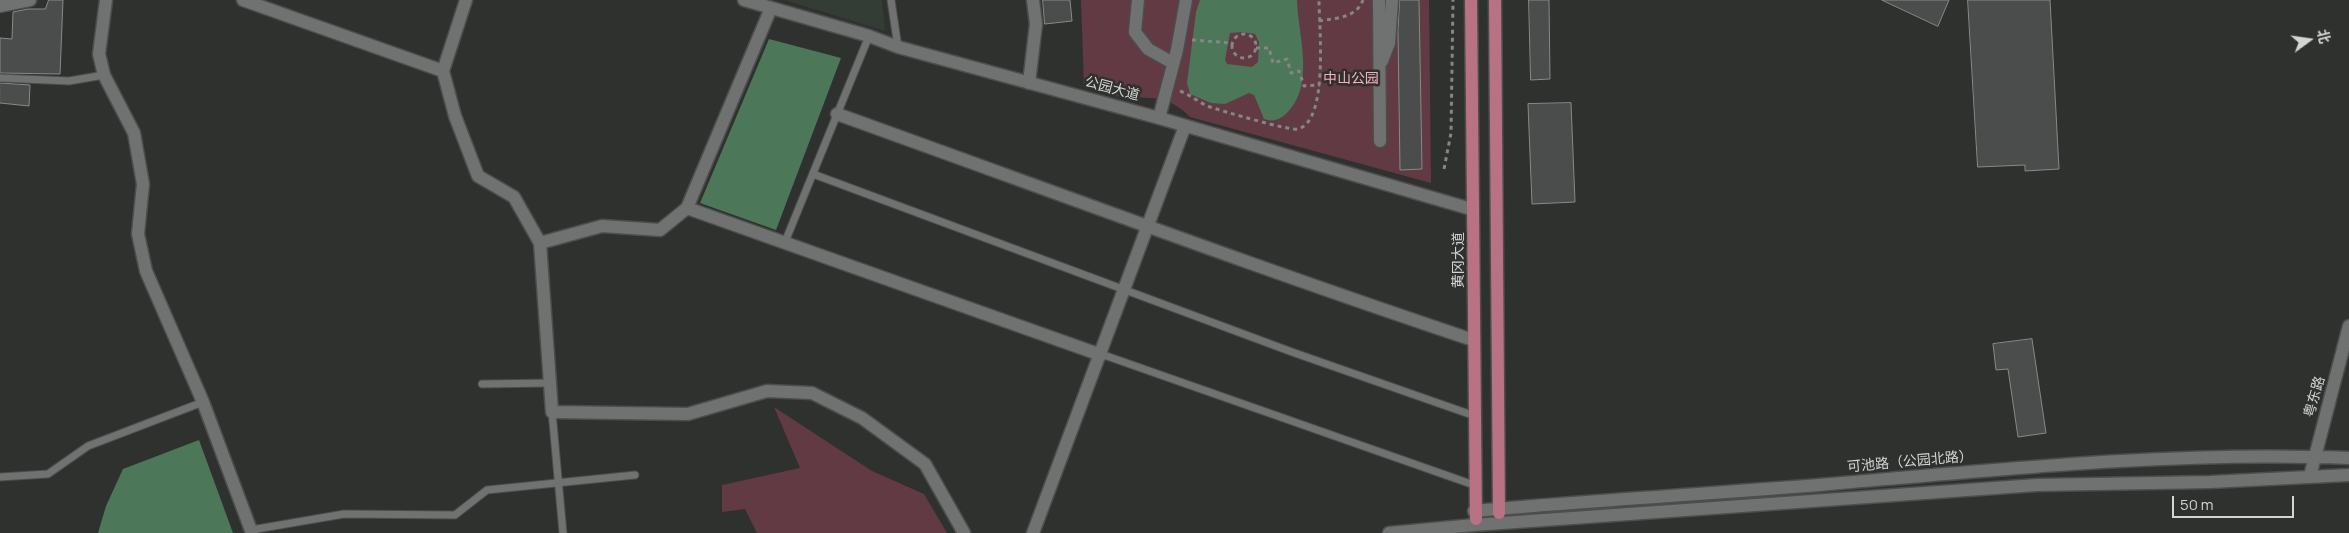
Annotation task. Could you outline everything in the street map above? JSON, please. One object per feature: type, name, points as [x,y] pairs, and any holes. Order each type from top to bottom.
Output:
[{"type":"main road","name":"黄冈大道","points":[[1471,0],[1474,518]]},
{"type":"main road","points":[[1495,0],[1499,513]]},
{"type":"street","points":[[0,6],[30,0]]},
{"type":"street","points":[[106,0],[99,54],[104,75],[134,133],[143,184],[138,234],[146,271],[203,402],[251,531]]},
{"type":"street","points":[[242,0],[443,71]]},
{"type":"street","points":[[466,0],[443,71],[455,116],[478,176],[514,197],[540,243],[552,412],[688,414],[767,391],[812,393],[862,418],[925,464],[964,533]]},
{"type":"street","name":"公园大道","points":[[744,0],[869,36],[898,47],[1159,118],[1471,209]]},
{"type":"street","points":[[1029,83],[1036,24],[1033,0]]},
{"type":"street","points":[[1138,0],[1135,32],[1148,49],[1173,63]]},
{"type":"street","points":[[1159,118],[1186,0]]},
{"type":"street","points":[[1379,0],[1380,141]]},
{"type":"street","points":[[1379,66],[1389,43],[1392,0]]},
{"type":"street","points":[[540,243],[602,226],[660,230],[687,208],[771,8]]},
{"type":"street","points":[[837,114],[1148,225],[1320,289],[1473,340]]},
{"type":"street","points":[[1033,533],[1185,126]]},
{"type":"street","points":[[687,208],[1101,355]]},
{"type":"street","name":"粤东路","points":[[2310,476],[2349,326]]},
{"type":"street","name":"可池路（公园北路）","points":[[1474,518],[1672,497],[2040,465],[2314,457],[2349,458]]},
{"type":"street","points":[[1389,533],[1474,518],[2037,485],[2210,482],[2349,475]]},
{"type":"lane","points":[[891,0],[898,47]]},
{"type":"lane","points":[[785,242],[869,36]]},
{"type":"lane","points":[[0,78],[69,81],[104,75]]},
{"type":"lane","points":[[813,174],[1125,290],[1475,416]]},
{"type":"lane","points":[[1101,355],[1474,485]]},
{"type":"lane","points":[[482,384],[550,383]]},
{"type":"lane","points":[[0,477],[48,474],[88,446],[203,402]]},
{"type":"lane","points":[[552,412],[560,483],[563,533]]},
{"type":"lane","points":[[251,531],[344,514],[455,515],[487,490],[635,474]]},
{"type":"path","points":[[1167,87],[1188,94],[1210,107],[1296,130],[1308,125],[1314,113],[1320,85],[1319,0]]},
{"type":"path","points":[[1319,21],[1351,15],[1360,7],[1363,0]]},
{"type":"path","points":[[1444,168],[1451,133],[1453,0]]},
{"type":"path","points":[[1240,34],[1248,35],[1255,40],[1257,48],[1253,55],[1241,58],[1232,51],[1231,43],[1240,34]]},
{"type":"path","points":[[1186,39],[1231,43]]},
{"type":"path","points":[[1257,48],[1269,48],[1273,63],[1287,59],[1292,73],[1298,71],[1304,86],[1320,85]]},
{"type":"shaded area","points":[[785,0],[882,0],[885,31]]},
{"type":"shaded area","points":[[1200,0],[1297,0],[1303,75],[1301,89],[1295,102],[1286,114],[1276,120],[1264,119],[1254,95],[1249,93],[1225,104],[1211,103],[1190,94],[1187,83],[1196,12]],"holes":[[[1230,33],[1255,34],[1259,42],[1258,62],[1252,67],[1227,64],[1225,60]]]},
{"type":"shaded area","points":[[769,39],[841,58],[776,230],[700,203]]},
{"type":"shaded area","points":[[199,440],[233,533],[98,533],[106,506],[123,469]]},
{"type":"green space","name":"中山公园","points":[[1081,0],[1429,0],[1431,183],[1190,117],[1171,103],[1163,100],[1114,96],[1084,88]]},
{"type":"green space","points":[[774,407],[872,471],[924,494],[947,533],[757,533],[745,509],[722,512],[722,485],[800,468]]},
{"type":"building","points":[[49,0],[63,0],[60,74],[0,73],[0,38],[12,39],[13,12],[28,9],[45,9]]},
{"type":"building","points":[[1043,0],[1070,0],[1072,21],[1045,24]]},
{"type":"building","points":[[1400,0],[1419,0],[1422,169],[1400,170],[1398,30]]},
{"type":"building","points":[[1529,0],[1549,0],[1550,79],[1531,80]]},
{"type":"building","points":[[1882,0],[1949,0],[1938,26]]},
{"type":"building","points":[[1968,0],[2050,0],[2059,169],[2025,171],[2025,165],[1978,167]]},
{"type":"building","points":[[0,83],[30,85],[29,106],[0,103]]},
{"type":"building","points":[[1571,103],[1575,202],[1532,204],[1528,104]]},
{"type":"building","points":[[2032,339],[2046,433],[2018,437],[2008,369],[1996,370],[1993,344]]}]
